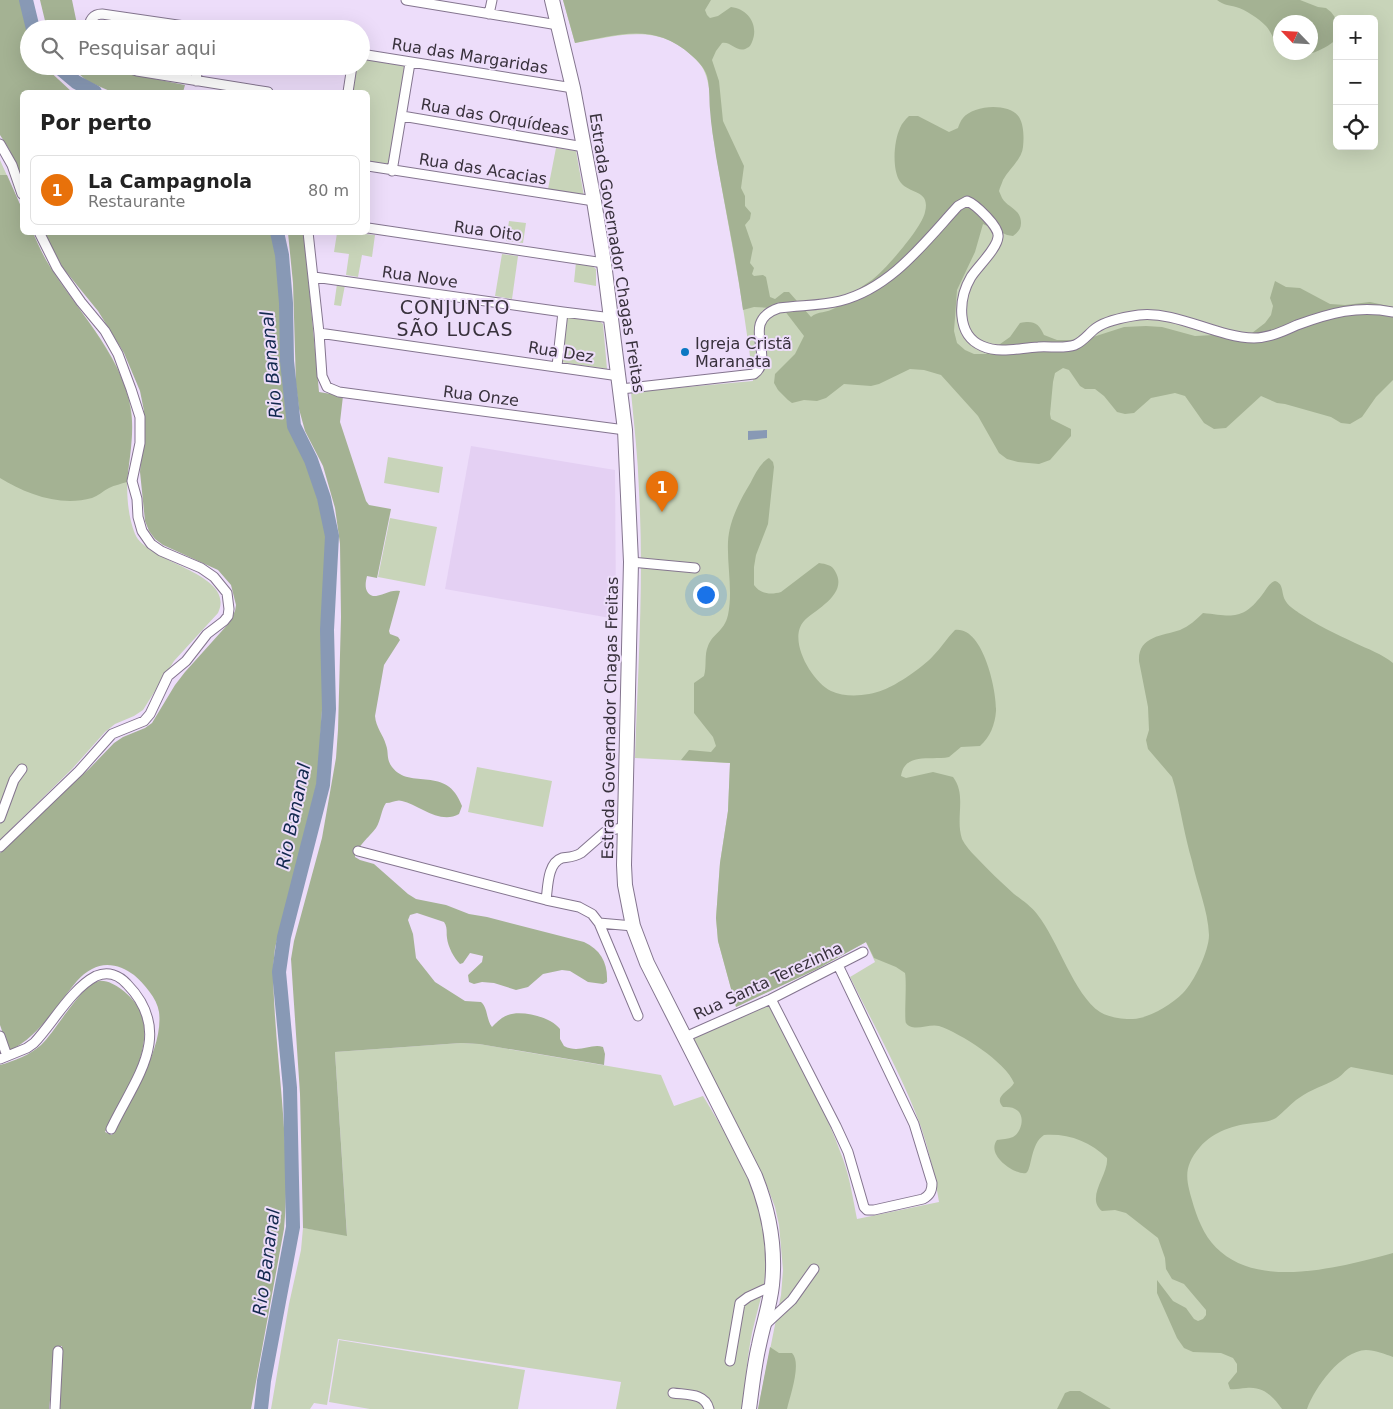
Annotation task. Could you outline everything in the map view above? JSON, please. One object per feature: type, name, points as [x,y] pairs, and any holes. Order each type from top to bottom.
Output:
[{"type":"main road","name":"Estrada Governador Chagas Freitas","points":[[552,0],[574,88],[594,202],[612,318],[625,430],[631,562],[624,828],[625,886],[633,926],[647,962],[755,1176],[771,1226],[772,1286],[755,1365],[749,1409]]},
{"type":"street","points":[[406,0],[432,2],[558,26]]},
{"type":"street","points":[[490,14],[492,0]]},
{"type":"street","points":[[91,20],[95,15],[106,14],[145,20]]},
{"type":"street","name":"Rua das Margaridas","points":[[370,55],[574,88]]},
{"type":"street","points":[[392,171],[410,62]]},
{"type":"street","points":[[161,75],[255,90]]},
{"type":"street","points":[[196,81],[197,75]]},
{"type":"street","points":[[348,90],[351,75]]},
{"type":"street","name":"Rua das Orquídeas","points":[[402,116],[584,147]]},
{"type":"street","points":[[0,144],[12,165],[20,188]]},
{"type":"street","name":"Rua das Acacias","points":[[370,166],[594,202]]},
{"type":"street","name":"Rua Dez","points":[[319,333],[557,366],[620,382],[754,374],[762,361],[758,330],[764,316],[778,308],[842,301],[880,284],[902,265],[958,206],[967,201],[972,203],[987,218],[998,233],[993,248],[978,266],[967,285],[962,312],[962,321],[968,336],[973,342],[984,347],[1009,351],[1037,347],[1072,346],[1107,322],[1139,315],[1168,318],[1256,338],[1282,332],[1342,311],[1370,308],[1393,312]]},
{"type":"street","name":"Rua Oito","points":[[370,228],[604,263]]},
{"type":"street","points":[[0,847],[79,772],[112,734],[144,721],[150,714],[168,676],[186,661],[207,634],[224,621],[228,616],[229,609],[227,593],[214,577],[202,568],[161,551],[151,544],[142,531],[132,481],[140,443],[140,417],[131,389],[118,354],[105,331],[81,302],[57,268],[40,235]]},
{"type":"street","points":[[308,235],[319,333]]},
{"type":"street","name":"Rua Nove","points":[[314,277],[612,318]]},
{"type":"street","points":[[557,366],[563,312]]},
{"type":"street","name":"Rua Onze","points":[[319,333],[322,376],[327,388],[339,392],[625,430]]},
{"type":"street","points":[[631,562],[695,568]]},
{"type":"street","points":[[0,818],[14,780],[22,769]]},
{"type":"street","points":[[546,900],[551,869],[555,862],[562,858],[581,854],[605,832],[624,828]]},
{"type":"street","points":[[358,851],[579,907],[592,914],[599,923],[638,1016]]},
{"type":"street","points":[[599,923],[633,926]]},
{"type":"street","name":"Rua Santa Terezinha","points":[[684,1037],[772,999],[863,952]]},
{"type":"street","points":[[772,999],[848,1152],[864,1207],[867,1210],[874,1210],[923,1199],[932,1190],[932,1183],[914,1124],[838,965]]},
{"type":"street","points":[[0,1036],[4,1057],[27,1048],[34,1043],[72,997],[92,979],[105,974],[117,976],[123,980],[136,992],[144,1005],[148,1015],[149,1037],[146,1056],[137,1080],[111,1129]]},
{"type":"street","points":[[763,1327],[792,1300],[814,1269]]},
{"type":"street","points":[[730,1361],[740,1303],[748,1297],[772,1286]]},
{"type":"street","points":[[55,1409],[58,1351]]},
{"type":"street","points":[[673,1393],[702,1397],[708,1404],[709,1409]]},
{"type":"shaded area","points":[[471,446],[615,470],[616,619],[445,589]]},
{"type":"green space","points":[[0,0],[21,0],[25,20],[20,20],[20,75],[54,75],[70,90],[20,90],[20,175],[9,149],[0,135]]},
{"type":"green space","points":[[40,0],[72,0],[76,20],[45,20]]},
{"type":"green space","points":[[563,0],[1393,0],[1393,1409],[758,1409],[781,1295],[783,1270],[779,1225],[775,1207],[765,1181],[692,1037],[768,1004],[827,1119],[848,1174],[857,1219],[939,1202],[936,1183],[921,1127],[897,1070],[850,977],[875,962],[866,942],[817,969],[736,1007],[718,941],[716,918],[720,863],[728,811],[730,763],[635,758],[641,558],[636,442],[631,392],[753,381],[740,289],[713,136],[707,78],[699,63],[685,50],[671,41],[641,34],[575,43]]},
{"type":"green space","points":[[563,0],[711,0],[705,10],[710,18],[718,16],[731,7],[743,11],[751,19],[754,36],[750,46],[738,49],[722,43],[712,60],[719,81],[723,121],[744,166],[741,188],[745,196],[745,206],[751,213],[750,219],[745,225],[753,248],[750,263],[754,268],[752,274],[754,276],[763,275],[766,277],[770,297],[775,299],[784,292],[789,292],[811,317],[838,306],[878,275],[902,248],[922,219],[925,212],[925,199],[922,195],[903,185],[895,168],[896,140],[905,120],[909,116],[918,116],[949,132],[958,128],[963,118],[975,110],[1000,107],[1014,112],[1021,120],[1023,128],[1024,140],[1022,151],[1018,160],[1003,180],[999,191],[1002,198],[1019,215],[1021,225],[1013,236],[983,224],[975,252],[957,290],[954,331],[957,343],[965,350],[974,354],[986,354],[1010,337],[1020,323],[1029,322],[1038,325],[1044,335],[1057,340],[1093,337],[1124,327],[1146,326],[1162,327],[1195,336],[1252,333],[1265,323],[1271,315],[1273,306],[1270,298],[1275,281],[1286,287],[1300,288],[1330,304],[1345,305],[1370,302],[1393,307],[1393,380],[1376,397],[1362,417],[1350,424],[1341,423],[1331,417],[1277,403],[1261,396],[1226,428],[1214,429],[1204,423],[1185,396],[1175,393],[1151,398],[1134,413],[1125,414],[1117,412],[1104,396],[1095,389],[1085,389],[1080,386],[1069,370],[1063,368],[1055,373],[1050,414],[1051,419],[1071,429],[1071,436],[1050,460],[1039,464],[1007,459],[999,453],[978,416],[941,375],[924,370],[910,369],[871,386],[844,384],[826,398],[817,401],[804,400],[792,403],[778,390],[774,383],[775,374],[795,354],[804,336],[778,302],[776,306],[771,308],[754,307],[743,310],[716,156],[710,116],[709,84],[704,70],[694,57],[677,45],[663,38],[649,35],[621,35],[575,43]]},
{"type":"green space","points":[[1217,0],[1300,0],[1326,8],[1333,15],[1333,42],[1318,50],[1318,15],[1273,15],[1273,38],[1266,26],[1252,15],[1244,10]]},
{"type":"green space","points":[[370,60],[405,66],[391,166],[370,162],[370,90],[351,90],[354,75],[370,75]]},
{"type":"green space","points":[[80,75],[135,75],[185,85],[184,90],[107,90],[87,81]]},
{"type":"green space","points":[[556,148],[576,151],[584,196],[548,189]]},
{"type":"green space","points":[[0,160],[20,205],[20,235],[34,235],[47,262],[107,348],[124,384],[132,417],[127,488],[128,507],[135,534],[143,544],[156,553],[204,578],[215,588],[220,599],[218,613],[174,661],[143,710],[115,724],[105,732],[72,769],[0,842]]},
{"type":"green space","points":[[0,175],[7,175],[20,204],[20,235],[34,235],[50,267],[112,359],[122,379],[129,400],[132,429],[127,482],[111,487],[92,498],[68,501],[56,500],[32,494],[0,478]]},
{"type":"green space","points":[[509,221],[526,223],[523,243],[506,241]]},
{"type":"green space","points":[[45,235],[273,235],[279,260],[282,355],[287,422],[306,464],[326,529],[327,559],[323,606],[322,710],[318,779],[275,948],[273,969],[286,1164],[284,1229],[251,1409],[59,1409],[62,1346],[56,1347],[49,1409],[0,1409],[0,1065],[22,1057],[41,1045],[77,999],[92,984],[102,981],[119,987],[132,999],[140,1011],[144,1025],[144,1041],[141,1057],[128,1090],[105,1132],[112,1135],[151,1059],[159,1027],[159,1012],[150,992],[134,975],[124,969],[103,965],[88,971],[80,978],[34,1034],[9,1051],[0,1025],[0,853],[114,743],[152,723],[185,672],[229,623],[236,605],[231,585],[218,570],[163,545],[149,531],[145,521],[140,472],[144,411],[140,391],[124,353],[98,311],[63,268]]},
{"type":"green space","points":[[288,235],[304,235],[319,392],[343,396],[340,422],[366,501],[369,505],[391,509],[377,578],[367,576],[366,582],[368,593],[373,596],[400,591],[389,631],[390,634],[398,637],[400,640],[384,665],[375,716],[377,724],[385,741],[392,767],[400,774],[408,777],[438,782],[447,786],[455,793],[462,806],[459,814],[452,817],[444,817],[437,816],[409,803],[396,801],[386,803],[376,828],[360,846],[355,857],[374,864],[416,899],[446,905],[469,914],[584,942],[599,953],[605,963],[607,975],[607,982],[603,984],[588,982],[570,971],[562,970],[543,974],[528,987],[516,990],[494,983],[482,982],[474,984],[469,982],[468,975],[482,962],[483,956],[470,953],[463,963],[460,964],[450,949],[444,922],[417,913],[410,915],[408,920],[413,934],[416,958],[435,982],[465,1001],[481,1002],[485,1007],[492,1027],[508,1015],[521,1013],[543,1018],[560,1029],[560,1039],[564,1046],[575,1049],[594,1046],[603,1047],[605,1054],[604,1065],[479,1044],[461,1043],[335,1052],[347,1236],[303,1228],[300,1094],[291,959],[294,941],[322,838],[336,758],[341,617],[340,544],[335,508],[323,466],[305,431],[299,409],[296,385],[293,283]]},
{"type":"green space","points":[[337,235],[375,235],[372,257],[362,255],[358,277],[346,275],[349,254],[334,252]]},
{"type":"green space","points":[[502,254],[518,256],[512,299],[495,296]]},
{"type":"green space","points":[[576,262],[592,266],[596,269],[596,286],[574,282]]},
{"type":"green space","points":[[337,284],[345,285],[341,306],[334,305]]},
{"type":"green space","points":[[565,316],[598,320],[603,324],[607,369],[560,362]]},
{"type":"green space","points":[[388,457],[443,467],[439,493],[384,483]]},
{"type":"green space","points":[[769,458],[773,462],[774,467],[768,524],[756,555],[754,585],[763,592],[781,592],[819,563],[832,567],[838,579],[838,587],[835,594],[804,621],[799,629],[800,649],[804,660],[816,679],[831,691],[843,695],[871,694],[889,688],[929,660],[955,630],[965,632],[973,638],[981,649],[991,676],[996,702],[994,721],[989,735],[980,746],[961,747],[949,757],[913,760],[904,768],[901,776],[906,778],[933,772],[953,777],[959,791],[960,831],[965,844],[995,876],[1035,911],[1045,925],[1082,993],[1100,1012],[1108,1016],[1125,1019],[1140,1018],[1160,1010],[1173,1002],[1183,993],[1196,974],[1204,957],[1209,935],[1204,907],[1172,777],[1148,749],[1146,740],[1149,730],[1148,707],[1139,661],[1142,646],[1152,638],[1180,630],[1192,623],[1203,613],[1236,615],[1242,613],[1255,603],[1269,585],[1275,581],[1281,586],[1289,606],[1299,613],[1327,629],[1380,654],[1393,663],[1393,1075],[1351,1067],[1336,1079],[1296,1100],[1279,1116],[1273,1119],[1232,1127],[1218,1133],[1206,1141],[1194,1155],[1190,1162],[1187,1176],[1194,1207],[1204,1231],[1216,1248],[1239,1263],[1259,1270],[1281,1272],[1305,1271],[1352,1264],[1393,1253],[1393,1357],[1376,1351],[1366,1350],[1347,1357],[1338,1363],[1323,1381],[1307,1409],[1282,1409],[1271,1396],[1262,1390],[1252,1388],[1230,1389],[1228,1383],[1237,1372],[1237,1364],[1233,1358],[1221,1353],[1193,1352],[1184,1348],[1177,1338],[1157,1293],[1157,1280],[1173,1301],[1186,1308],[1194,1319],[1198,1321],[1203,1319],[1206,1315],[1206,1310],[1184,1284],[1172,1279],[1166,1269],[1165,1258],[1158,1238],[1126,1213],[1115,1210],[1102,1211],[1097,1206],[1097,1193],[1107,1164],[1107,1158],[1093,1147],[1078,1139],[1061,1135],[1044,1135],[1036,1144],[1026,1173],[1016,1171],[1004,1164],[995,1152],[994,1146],[997,1140],[1007,1139],[1016,1135],[1022,1123],[1021,1115],[1018,1111],[1003,1107],[1000,1103],[1003,1094],[1014,1083],[1002,1066],[981,1049],[958,1035],[935,1025],[917,1028],[909,1026],[905,1020],[905,973],[874,958],[866,942],[817,969],[736,1007],[718,941],[716,918],[720,863],[728,811],[730,763],[681,760],[689,750],[711,752],[716,746],[713,737],[694,713],[694,683],[704,676],[708,646],[724,625],[728,615],[730,597],[728,542],[733,519],[739,503],[756,472],[763,462]]},
{"type":"green space","points":[[390,518],[437,527],[425,586],[378,577]]},
{"type":"green space","points":[[477,767],[552,781],[543,827],[468,812]]},
{"type":"green space","points":[[461,1043],[479,1044],[661,1075],[674,1106],[703,1096],[747,1176],[762,1220],[765,1243],[765,1275],[750,1342],[743,1409],[616,1409],[621,1382],[338,1339],[327,1405],[314,1403],[310,1409],[271,1409],[289,1304],[301,1250],[303,1228],[347,1235],[335,1052]]},
{"type":"green space","points":[[339,1340],[525,1370],[518,1409],[370,1409],[329,1402]]},
{"type":"green space","points":[[770,1347],[779,1353],[792,1353],[795,1358],[796,1372],[787,1409],[758,1409]]},
{"type":"green space","points":[[1080,1391],[1111,1409],[1057,1409],[1065,1393]]},
{"type":"water","points":[[767,430],[767,438],[748,440],[748,431]]},
{"type":"waterway","name":"Rio Bananal","points":[[26,0],[31,20]]},
{"type":"waterway","name":"Rio Bananal","points":[[68,75],[91,90]]},
{"type":"waterway","name":"Rio Bananal","points":[[261,1409],[264,1381],[293,1227],[290,1088],[279,972],[284,937],[323,785],[329,709],[327,630],[332,536],[324,498],[311,460],[294,426],[287,361],[286,303],[282,255],[278,235]]},
{"type":"place","name":"Igreja Cristã Maranata","points":[[685,352]]},
{"type":"place","name":"La Campagnola","points":[[662,512]]},
{"type":"district","name":"CONJUNTO SÃO LUCAS","points":[[455,318]]}]
